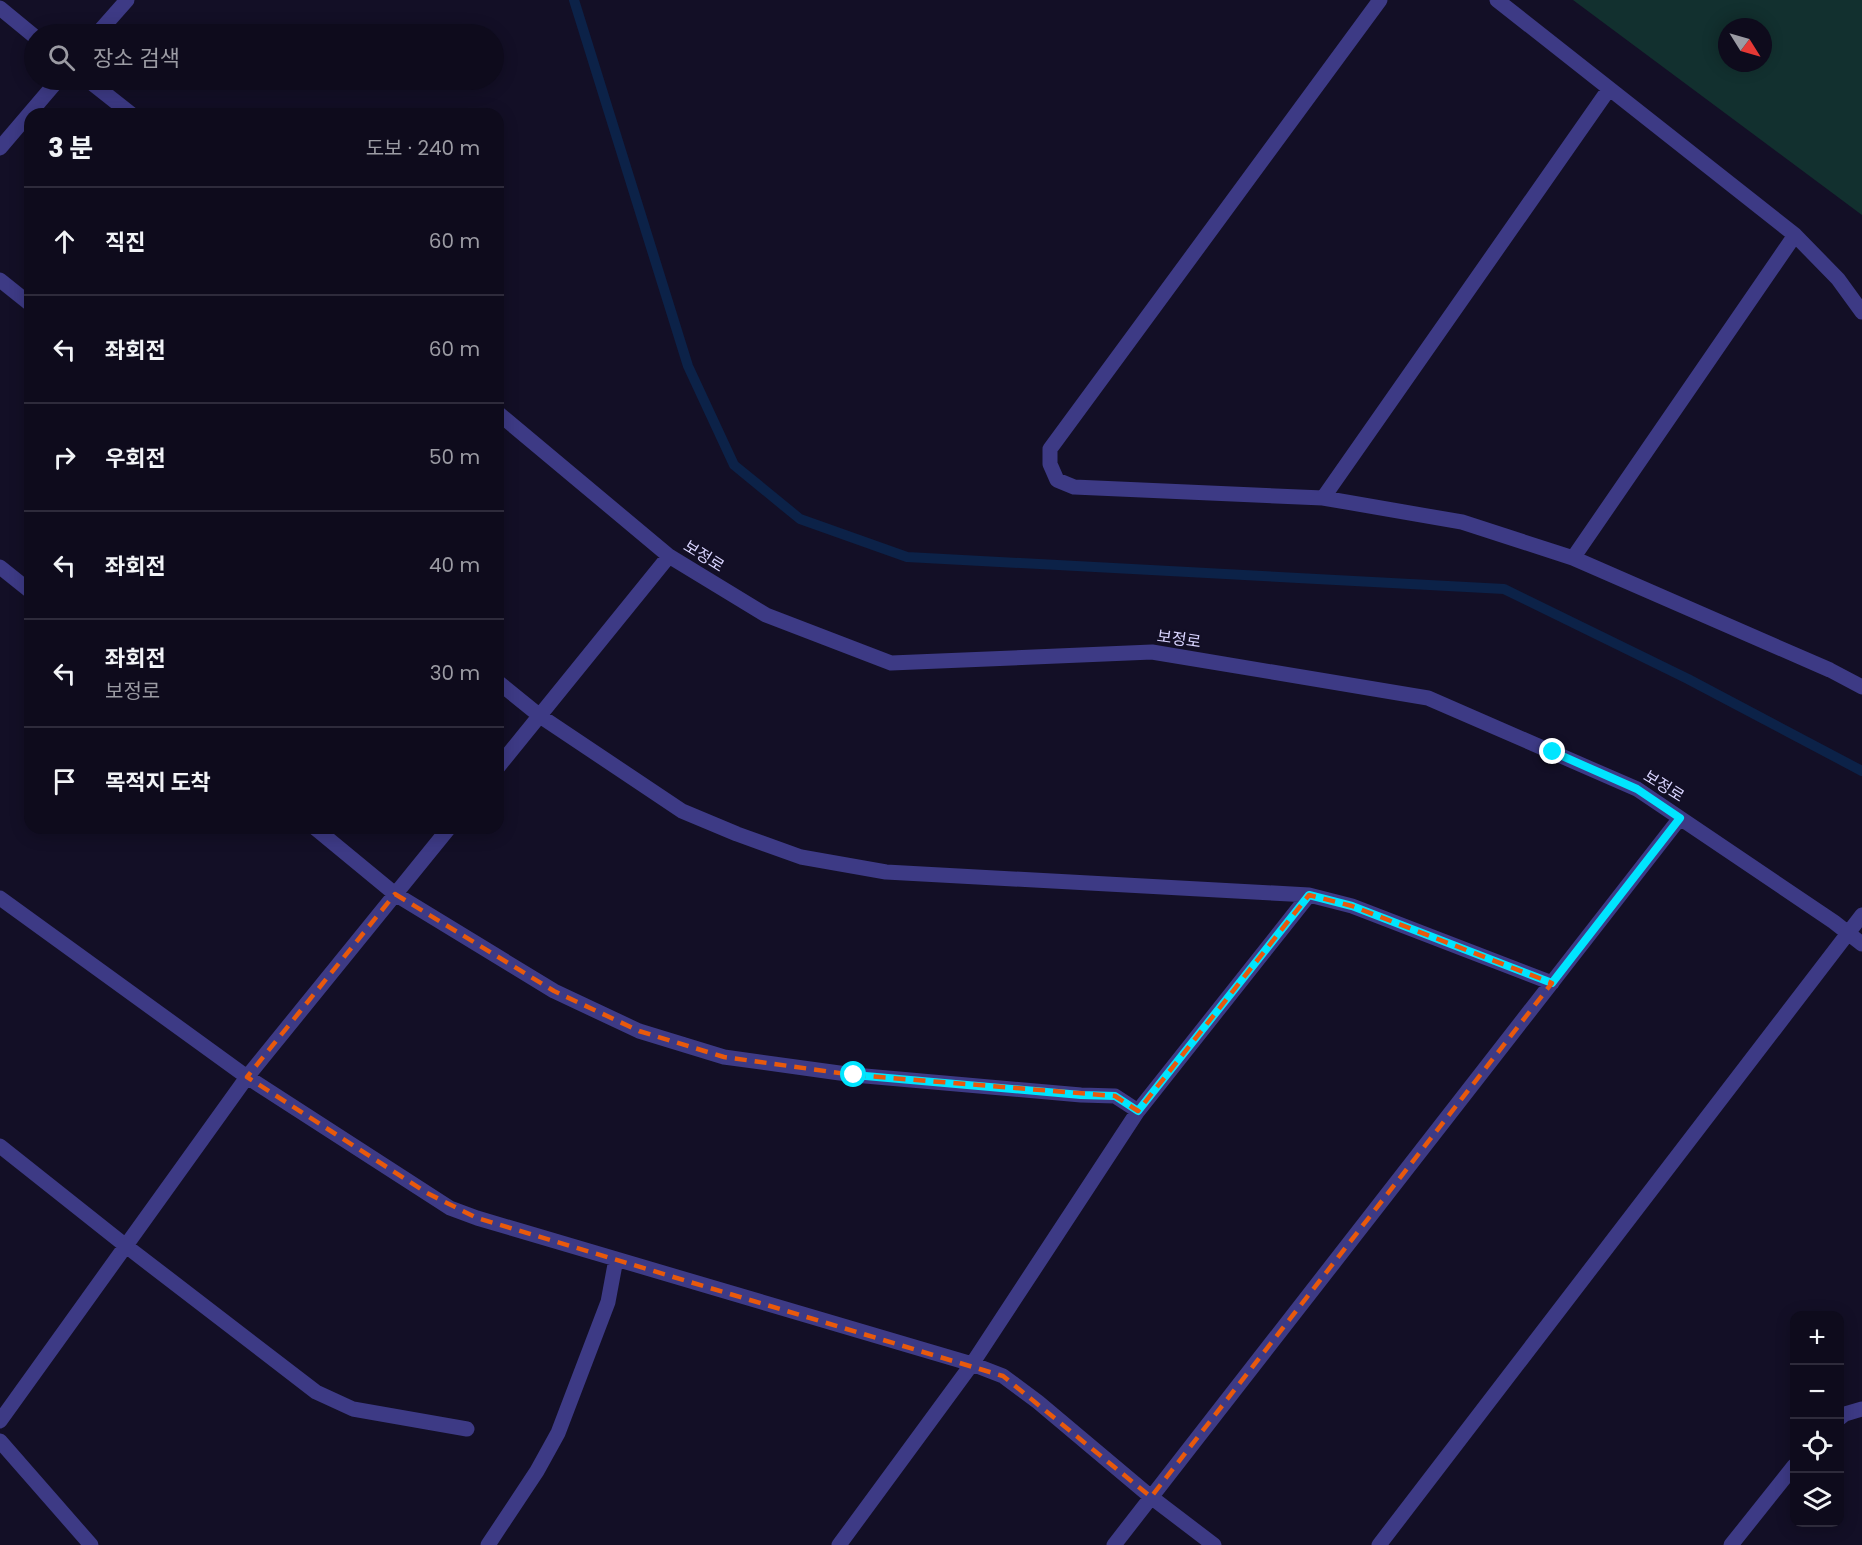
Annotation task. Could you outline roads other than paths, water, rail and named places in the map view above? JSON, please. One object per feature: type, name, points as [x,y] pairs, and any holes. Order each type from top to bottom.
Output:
[{"type":"street","points":[[106,24],[127,0]]},
{"type":"street","points":[[1380,0],[1050,449],[1050,464],[1057,480],[1074,487],[1323,498],[1462,522],[1573,558],[1830,670],[1862,687]]},
{"type":"street","points":[[1497,0],[1795,235],[1838,279],[1862,312]]},
{"type":"street","points":[[0,8],[24,28]]},
{"type":"street","points":[[1323,498],[1609,89]]},
{"type":"street","points":[[34,108],[49,90]]},
{"type":"street","points":[[100,90],[123,108]]},
{"type":"street","points":[[0,148],[24,120]]},
{"type":"street","points":[[1573,558],[1795,235]]},
{"type":"street","points":[[0,280],[24,299]]},
{"type":"street","name":"보정로","points":[[504,418],[669,556],[766,615],[891,663],[1152,652],[1428,698],[1637,789],[1848,932],[1862,944]]},
{"type":"street","points":[[504,761],[669,556]]},
{"type":"street","points":[[0,567],[24,586]]},
{"type":"street","points":[[504,686],[540,716],[682,811],[801,857],[886,872],[1309,895],[1352,906],[1552,983]]},
{"type":"street","points":[[1114,1545],[1680,818]]},
{"type":"street","points":[[322,834],[395,894],[554,991],[639,1031],[724,1057],[854,1075],[1115,1096],[1138,1111]]},
{"type":"street","points":[[0,1421],[247,1077],[444,834]]},
{"type":"street","points":[[839,1545],[972,1364],[1138,1111],[1309,895]]},
{"type":"street","points":[[0,898],[247,1077],[450,1209],[972,1364],[1003,1376],[1038,1402],[1151,1497],[1214,1545]]},
{"type":"street","points":[[1379,1545],[1862,915]]},
{"type":"street","points":[[0,1146],[316,1392],[353,1410],[467,1430]]},
{"type":"street","points":[[488,1545],[537,1471],[558,1433],[608,1302],[616,1259]]},
{"type":"street","points":[[1844,1415],[1862,1409]]},
{"type":"street","points":[[0,1441],[91,1545]]},
{"type":"street","points":[[1731,1545],[1790,1471]]},
{"type":"waterway","points":[[574,0],[688,366],[734,465],[800,519],[907,557],[1504,589],[1688,679],[1862,771]]}]
